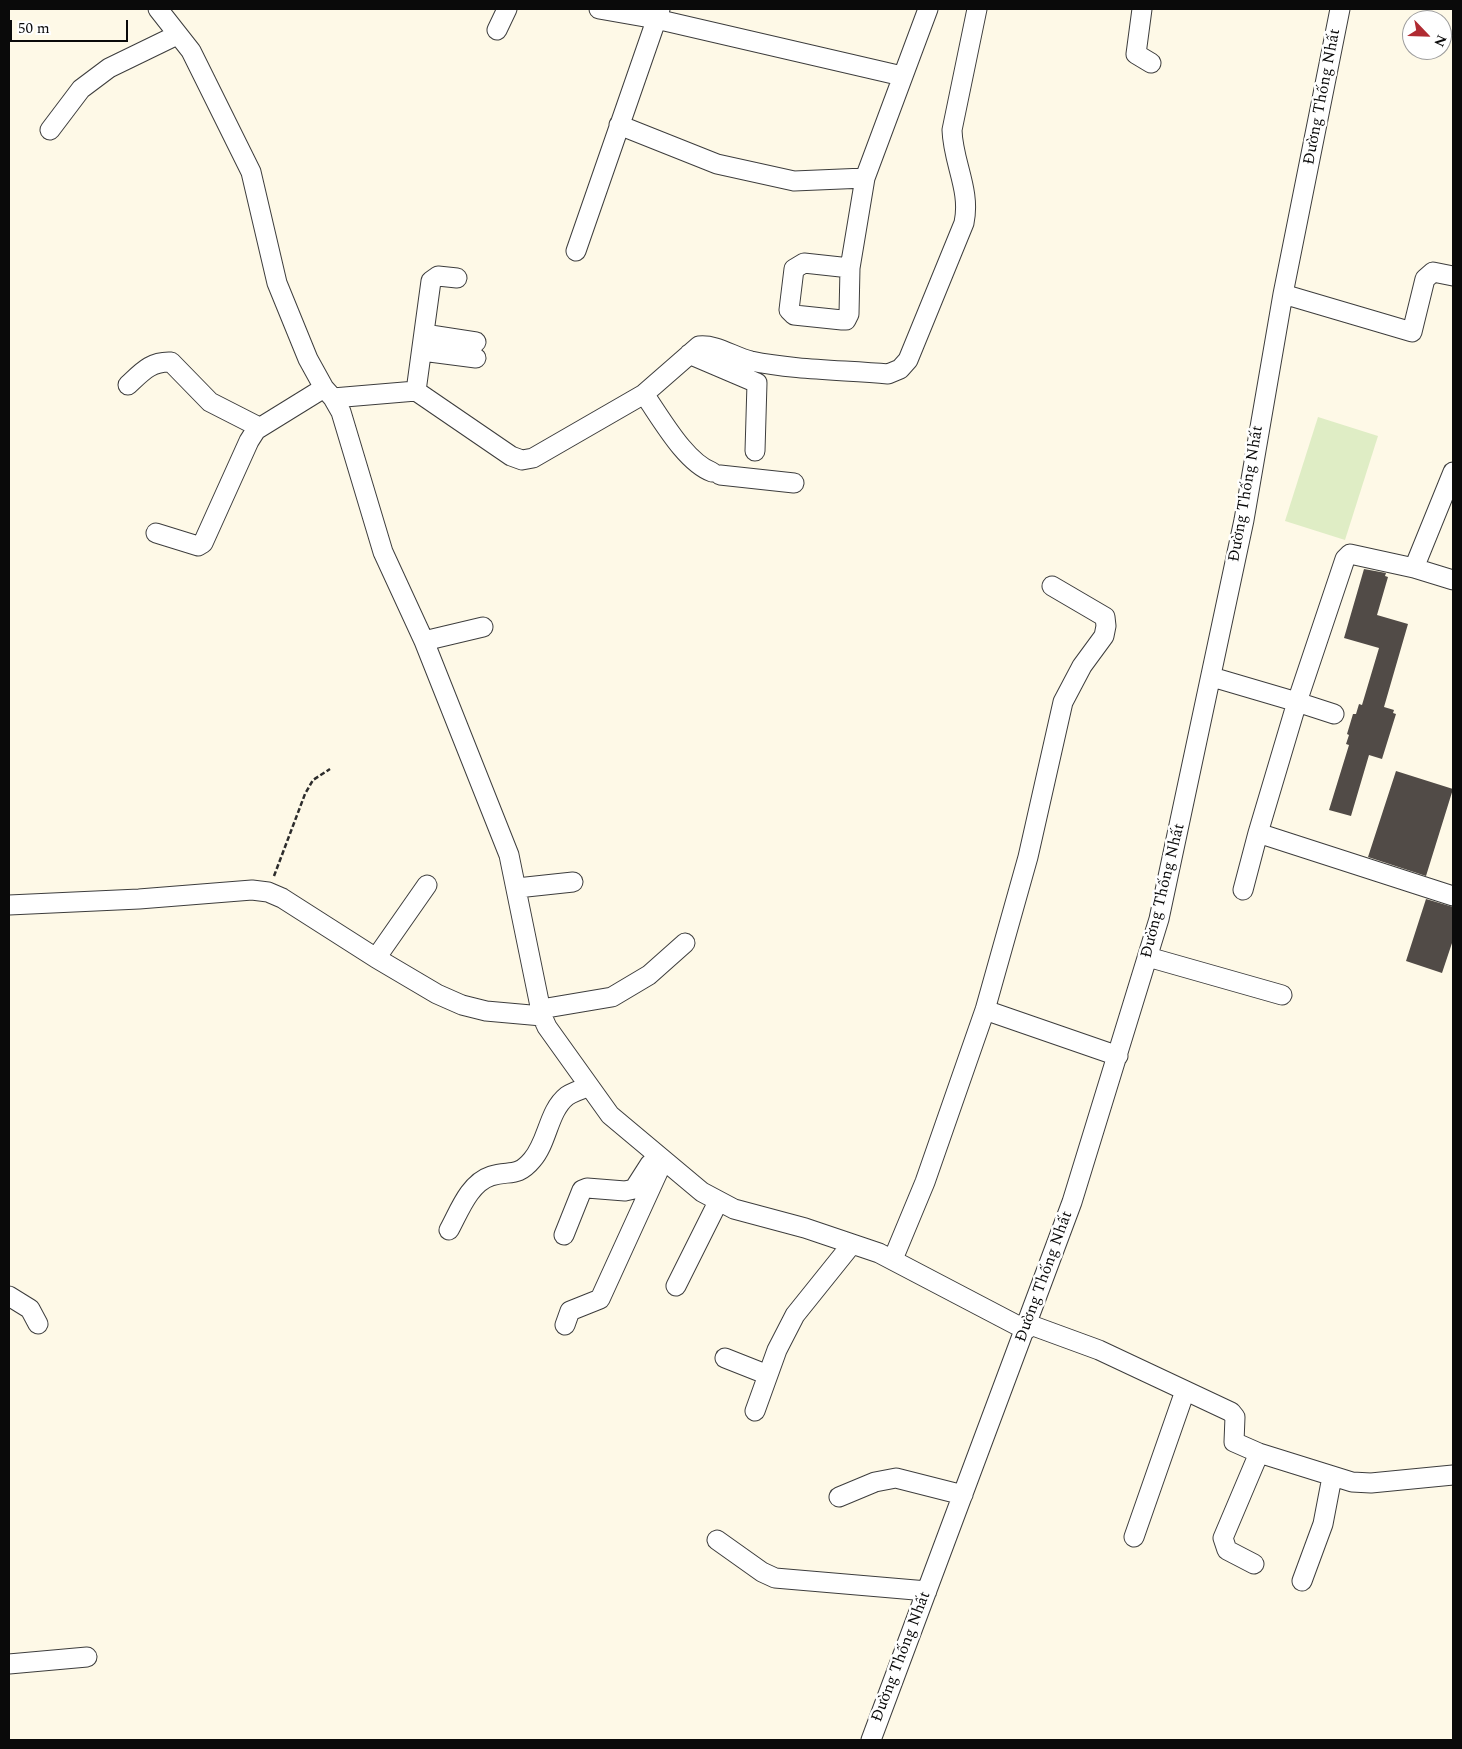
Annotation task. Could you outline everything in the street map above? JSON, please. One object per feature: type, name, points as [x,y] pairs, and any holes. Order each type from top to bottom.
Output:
[{"type":"street","points":[[158,9],[191,51],[251,172],[277,283],[308,359],[341,412],[383,552],[424,641],[510,855],[542,1013],[547,1027],[610,1115],[702,1192],[718,1202],[734,1209],[852,1244],[894,1259],[1027,1327],[1099,1350],[1233,1414],[1235,1420],[1234,1442],[1259,1453],[1352,1482],[1371,1483],[1453,1475]]},
{"type":"street","points":[[497,30],[507,9]]},
{"type":"street","points":[[599,9],[658,14],[902,76]]},
{"type":"street","points":[[850,268],[865,178],[928,9]]},
{"type":"street","points":[[156,533],[198,546],[203,544],[249,441],[259,428],[329,393],[416,391],[512,456],[522,460],[533,458],[644,394],[699,346],[706,346],[751,361],[888,374],[900,369],[908,360],[964,223],[968,208],[966,194],[952,145],[952,130],[977,9]]},
{"type":"street","points":[[1142,9],[1136,54],[1152,63]]},
{"type":"street","name":"Đường Thống Nhất","points":[[871,1740],[1027,1327],[1072,1202],[1159,919],[1244,520],[1283,294],[1340,9]]},
{"type":"street","points":[[576,251],[658,14]]},
{"type":"street","points":[[50,130],[81,89],[109,68],[177,35]]},
{"type":"street","points":[[619,125],[727,166],[794,181],[865,178]]},
{"type":"street","points":[[1283,294],[1412,332],[1425,279],[1433,272],[1453,276]]},
{"type":"street","points":[[416,391],[431,281],[438,276],[457,278]]},
{"type":"street","points":[[423,342],[476,350]]},
{"type":"street","points":[[689,354],[757,383],[755,450]]},
{"type":"street","points":[[128,385],[150,365],[160,361],[171,362],[210,402],[259,428]]},
{"type":"street","points":[[644,394],[696,464],[716,474],[794,483]]},
{"type":"street","points":[[1414,568],[1453,472]]},
{"type":"street","points":[[1243,890],[1297,702],[1345,559],[1350,554],[1359,555],[1414,568],[1453,580]]},
{"type":"street","points":[[894,1259],[925,1182],[985,1010],[1028,857],[1063,702],[1082,666],[1104,636],[1105,617],[1052,586]]},
{"type":"street","points":[[424,641],[483,627]]},
{"type":"street","points":[[1212,677],[1334,714]]},
{"type":"street","points":[[1258,833],[1453,896]]},
{"type":"street","points":[[517,888],[573,882]]},
{"type":"street","points":[[376,958],[426,885]]},
{"type":"street","points":[[9,905],[139,899],[252,890],[268,892],[282,898],[376,958],[437,994],[462,1005],[486,1011],[542,1013],[612,997],[649,975],[684,943]]},
{"type":"street","points":[[1148,957],[1282,995]]},
{"type":"street","points":[[985,1010],[1118,1056]]},
{"type":"street","points":[[449,1230],[470,1192],[491,1176],[512,1174],[523,1170],[542,1147],[560,1103],[567,1096],[588,1086]]},
{"type":"street","points":[[564,1235],[582,1190],[587,1188],[624,1191],[634,1189],[659,1157]]},
{"type":"street","points":[[565,1325],[570,1311],[600,1299],[659,1157]]},
{"type":"street","points":[[676,1286],[718,1202]]},
{"type":"street","points":[[755,1411],[777,1350],[795,1315],[852,1244]]},
{"type":"street","points":[[9,1296],[30,1309],[38,1324]]},
{"type":"street","points":[[725,1358],[768,1375]]},
{"type":"street","points":[[1134,1536],[1185,1390]]},
{"type":"street","points":[[1254,1564],[1227,1550],[1223,1538],[1259,1453]]},
{"type":"street","points":[[1302,1581],[1323,1524],[1332,1477]]},
{"type":"street","points":[[840,1497],[875,1482],[896,1478],[963,1495]]},
{"type":"street","points":[[717,1540],[762,1572],[775,1578],[927,1591]]},
{"type":"street","points":[[9,1664],[88,1658]]},
{"type":"path","points":[[268,892],[305,794],[313,780],[330,769]]},
{"type":"green space","points":[[1318,417],[1378,436],[1345,540],[1285,521]]},
{"type":"building","points":[[1364,569],[1386,573],[1385,576],[1388,577],[1377,615],[1408,624],[1384,707],[1394,710],[1393,713],[1396,714],[1382,759],[1369,755],[1351,816],[1329,810],[1349,745],[1346,744],[1349,735],[1347,734],[1353,714],[1356,714],[1359,704],[1362,705],[1379,648],[1344,638]]},
{"type":"building","points":[[1396,771],[1453,789],[1426,876],[1368,857]]},
{"type":"building","points":[[1426,899],[1453,907],[1453,940],[1442,973],[1406,961]]}]
